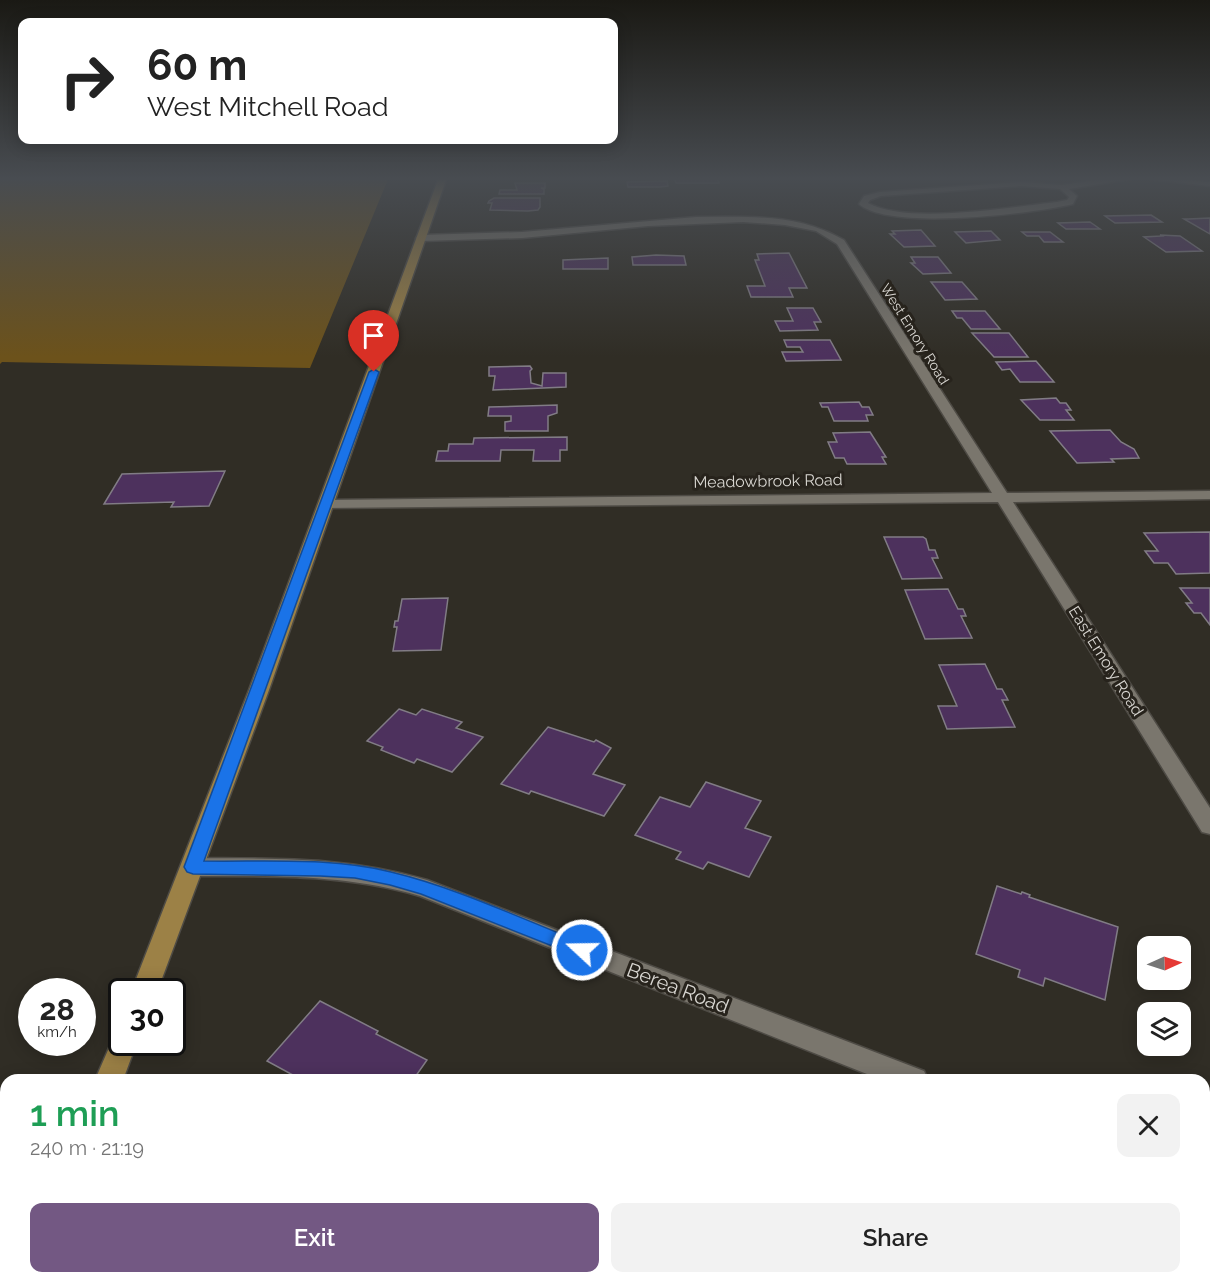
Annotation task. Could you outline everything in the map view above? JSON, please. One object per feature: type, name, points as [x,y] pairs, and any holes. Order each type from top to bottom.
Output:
[{"type":"main road","points":[[149,978],[327,505],[422,238]]},
{"type":"main road","points":[[111,1074],[118,1056]]},
{"type":"street","name":"West Emory Road","points":[[422,238],[459,237]]},
{"type":"street","name":"West Emory Road","points":[[834,237],[841,242],[1002,496]]},
{"type":"street","name":"Meadowbrook Road","points":[[327,505],[1210,495]]},
{"type":"street","name":"East Emory Road","points":[[1002,496],[1210,826]]},
{"type":"street","name":"Berea Road","points":[[193,867],[343,871],[409,884],[899,1074]]},
{"type":"shaded area","points":[[0,237],[364,237],[310,368],[2,362],[0,364]]},
{"type":"building","points":[[893,237],[927,237],[935,246],[904,247]]},
{"type":"building","points":[[960,237],[997,237],[1000,240],[966,243]]},
{"type":"building","points":[[1040,237],[1056,237],[1063,242],[1044,242]]},
{"type":"building","points":[[1144,237],[1181,237],[1202,251],[1166,252]]},
{"type":"building","points":[[789,253],[807,288],[789,288],[793,297],[751,297],[747,286],[765,286],[755,260],[759,260],[757,254]]},
{"type":"building","points":[[684,256],[686,265],[633,265],[632,257]]},
{"type":"building","points":[[911,257],[938,257],[951,273],[923,274],[911,263],[915,263]]},
{"type":"building","points":[[608,258],[608,269],[563,269],[563,260]]},
{"type":"building","points":[[931,282],[962,282],[977,299],[945,300]]},
{"type":"building","points":[[787,308],[813,308],[821,322],[814,322],[818,330],[780,331],[775,321],[793,321]]},
{"type":"building","points":[[952,311],[985,311],[1000,329],[971,329]]},
{"type":"building","points":[[972,333],[1009,333],[1028,357],[994,357]]},
{"type":"building","points":[[784,340],[830,340],[841,360],[786,361],[782,352],[803,352],[800,347],[787,347]]},
{"type":"building","points":[[1036,361],[1054,382],[1020,382],[1010,369],[1002,370],[996,362]]},
{"type":"building","points":[[530,366],[532,369],[530,371],[531,383],[542,386],[543,373],[566,373],[566,387],[493,390],[495,376],[489,376],[489,367]]},
{"type":"building","points":[[1056,398],[1060,403],[1066,403],[1071,410],[1066,410],[1074,420],[1040,420],[1021,400]]},
{"type":"building","points":[[859,402],[862,407],[869,407],[873,415],[866,415],[868,421],[834,421],[828,407],[822,407],[820,403]]},
{"type":"building","points":[[557,405],[557,413],[548,416],[548,431],[505,431],[505,422],[511,421],[511,416],[488,416],[489,407]]},
{"type":"building","points":[[1110,430],[1121,442],[1134,449],[1139,458],[1111,459],[1114,462],[1077,463],[1050,431]]},
{"type":"building","points":[[870,432],[886,457],[882,457],[886,464],[847,464],[844,458],[835,458],[828,442],[837,442],[833,433]]},
{"type":"building","points":[[567,437],[567,450],[560,450],[560,461],[533,461],[534,450],[501,450],[500,461],[436,461],[438,451],[448,451],[449,444],[473,444],[474,438]]},
{"type":"building","points":[[225,471],[209,506],[171,507],[174,502],[104,504],[122,474]]},
{"type":"building","points":[[1210,532],[1210,573],[1176,574],[1168,563],[1154,563],[1145,551],[1158,551],[1144,533]]},
{"type":"building","points":[[884,537],[923,537],[926,539],[929,550],[935,550],[938,558],[932,558],[942,578],[902,579]]},
{"type":"building","points":[[1180,588],[1210,588],[1210,625],[1201,613],[1194,613],[1186,603],[1192,603]]},
{"type":"building","points":[[948,589],[958,609],[963,609],[966,616],[961,616],[972,638],[925,639],[905,590]]},
{"type":"building","points":[[448,598],[441,650],[393,651],[397,627],[394,627],[395,621],[398,621],[402,599]]},
{"type":"building","points":[[985,664],[997,689],[1002,689],[1008,700],[1002,700],[1015,727],[947,729],[938,706],[957,706],[939,665]]},
{"type":"building","points":[[399,709],[416,715],[422,709],[462,722],[456,728],[483,737],[452,772],[417,759],[414,763],[381,750],[383,747],[367,741]]},
{"type":"building","points":[[548,727],[594,742],[596,740],[611,748],[593,774],[625,785],[604,816],[531,791],[529,794],[501,784]]},
{"type":"building","points":[[706,782],[761,801],[745,828],[771,837],[749,877],[708,862],[703,869],[676,859],[681,852],[635,835],[660,797],[690,807]]},
{"type":"building","points":[[997,886],[1021,894],[1022,892],[1030,895],[1029,897],[1118,927],[1105,1000],[1045,978],[1043,986],[1018,977],[1020,970],[976,954]]},
{"type":"building","points":[[320,1001],[378,1031],[376,1034],[427,1060],[417,1074],[291,1074],[267,1061]]},
{"type":"route","points":[[374,372],[193,867],[320,869],[390,878],[427,889],[582,950]]}]
